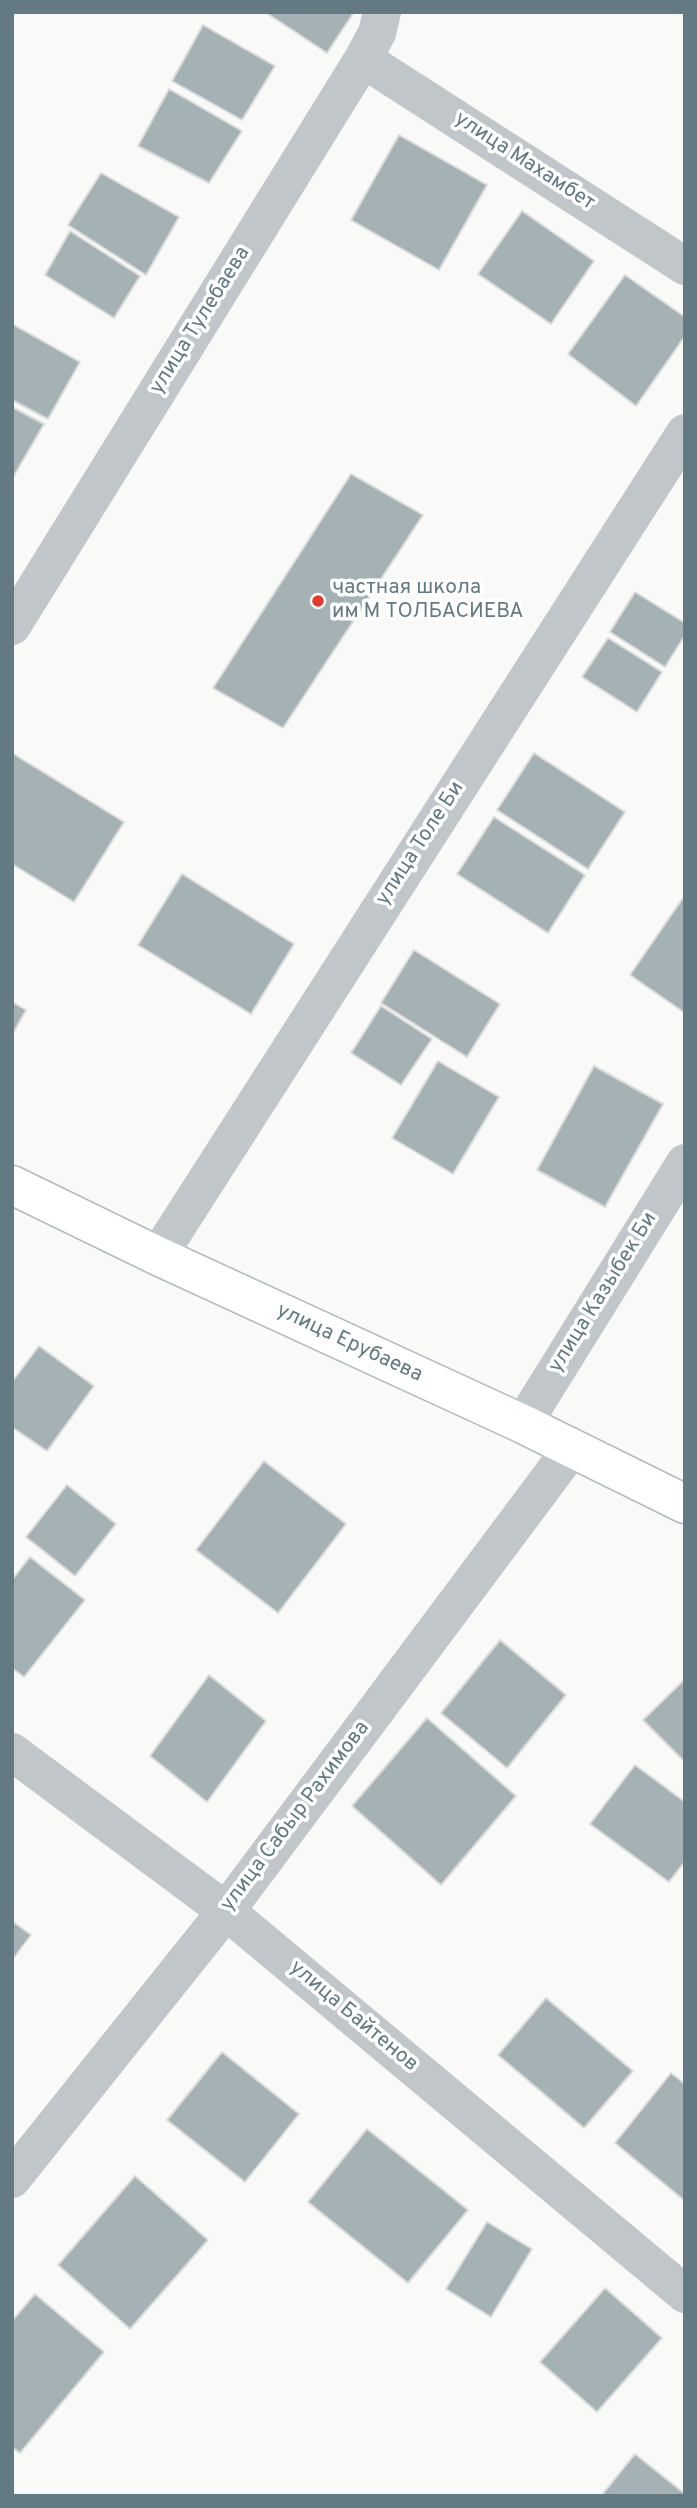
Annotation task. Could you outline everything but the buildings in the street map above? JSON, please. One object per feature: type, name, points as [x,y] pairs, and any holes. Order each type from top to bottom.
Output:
[{"type":"street","name":"улица Тулебаева","points":[[12,626],[363,59],[377,33],[382,12]]},
{"type":"street","name":"улица Махамбет","points":[[363,59],[685,266]]},
{"type":"street","name":"улица Толе Би","points":[[158,1256],[685,433]]},
{"type":"street","name":"улица Казыбек Би","points":[[523,1424],[685,1163]]},
{"type":"street","name":"улица Ерубаева","points":[[12,1185],[158,1256],[523,1424],[685,1504]]},
{"type":"street","name":"улица Сабыр Рахимова","points":[[12,2179],[226,1911],[572,1448]]},
{"type":"street","name":"улица Байтенов","points":[[12,1752],[226,1911],[685,2294]]},
{"type":"place","name":"частная школа им М ТОЛБАСИЕВА","points":[[318,601]]}]
